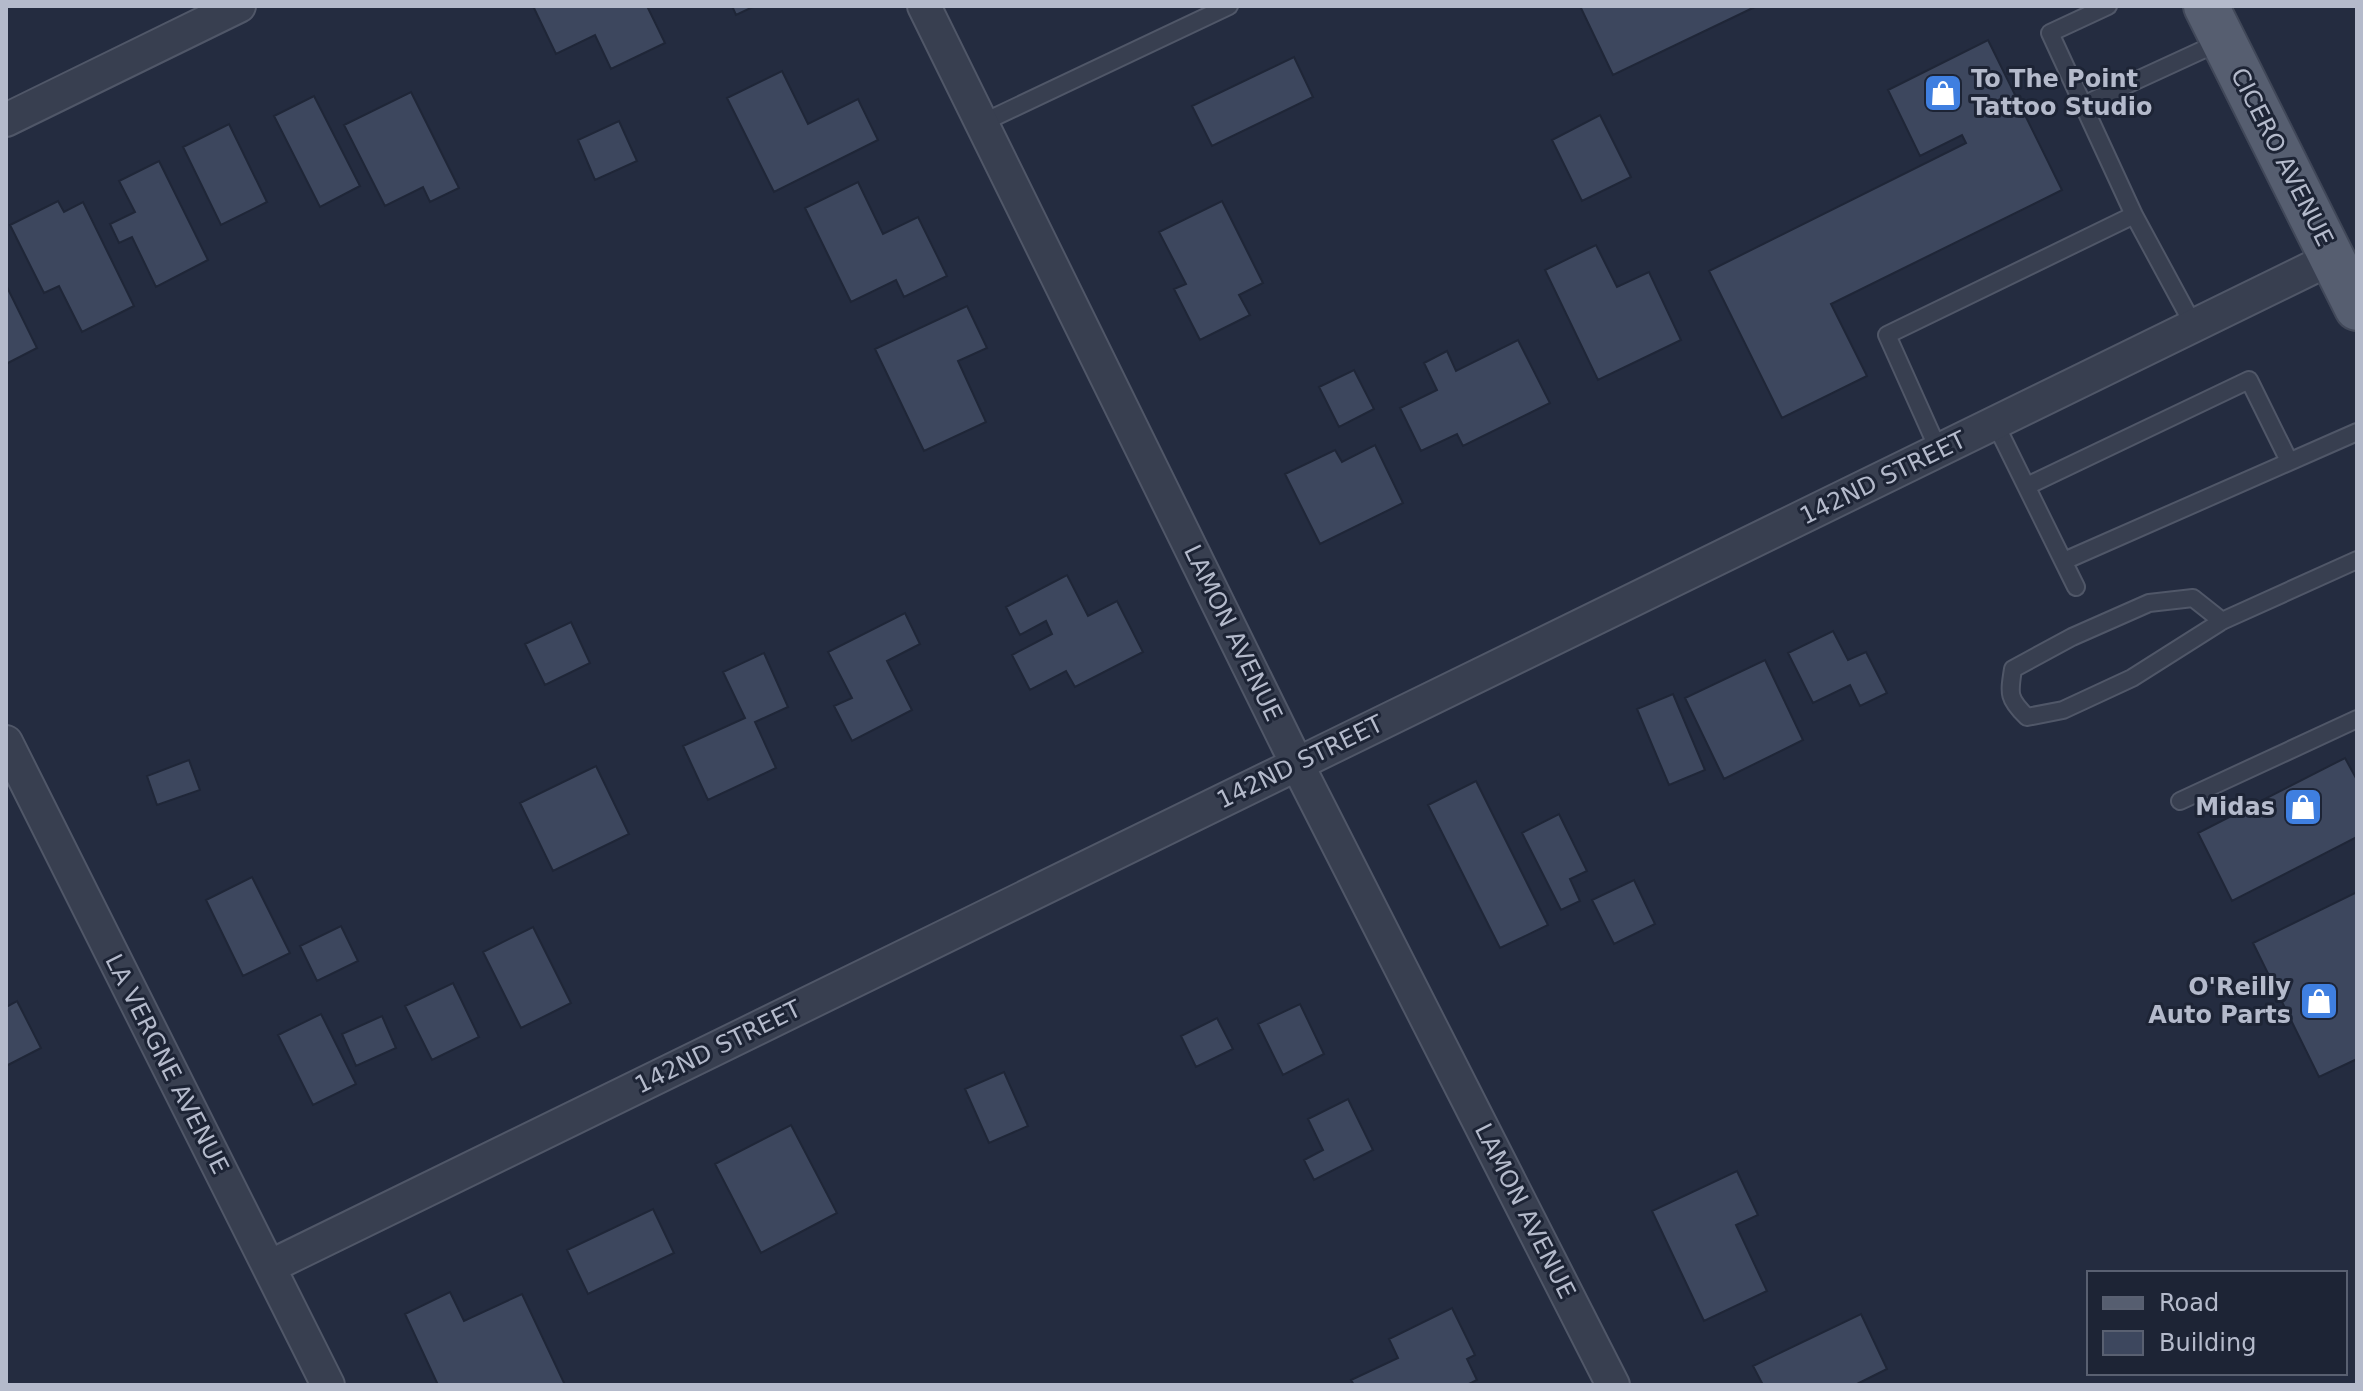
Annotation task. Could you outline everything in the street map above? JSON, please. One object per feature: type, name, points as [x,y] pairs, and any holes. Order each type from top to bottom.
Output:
[{"type":"main road","name":"CICERO AVENUE","points":[[2215,23],[2357,308]]},
{"type":"street","points":[[6,120],[239,6]]},
{"type":"street","name":"LAMON AVENUE","points":[[924,6],[1297,764],[1613,1385]]},
{"type":"street","name":"142ND STREET","points":[[269,1267],[2332,258]]},
{"type":"street","name":"LA VERGNE AVENUE","points":[[6,742],[328,1385]]},
{"type":"lane","points":[[982,123],[1229,6]]},
{"type":"lane","points":[[2108,6],[2050,33],[2134,215],[2194,326]]},
{"type":"lane","points":[[2083,105],[2215,23]]},
{"type":"lane","points":[[1939,451],[1887,335],[2134,215]]},
{"type":"lane","points":[[2027,486],[2249,380],[2289,461]]},
{"type":"lane","points":[[1995,423],[2076,587]]},
{"type":"lane","points":[[2064,561],[2357,432]]},
{"type":"lane","points":[[2222,621],[2193,598],[2149,603],[2072,637],[2013,669],[2009,694],[2015,706],[2027,717],[2063,710],[2132,678],[2222,621],[2357,560]]},
{"type":"lane","points":[[2180,801],[2357,719]]},
{"type":"building","points":[[533,6],[647,6],[665,43],[611,69],[595,35],[556,54]]},
{"type":"building","points":[[732,6],[755,6],[736,15]]},
{"type":"building","points":[[1580,6],[1757,6],[1613,75]]},
{"type":"building","points":[[1988,40],[2062,190],[1831,304],[1867,376],[1782,418],[1709,271],[1966,143],[1962,135],[1920,156],[1888,90]]},
{"type":"building","points":[[1294,57],[1313,97],[1212,146],[1192,106]]},
{"type":"building","points":[[782,71],[808,124],[858,99],[878,140],[774,192],[727,98]]},
{"type":"building","points":[[411,92],[459,188],[430,202],[423,187],[385,206],[344,125]]},
{"type":"building","points":[[314,96],[360,186],[320,207],[274,116]]},
{"type":"building","points":[[1600,115],[1631,177],[1582,201],[1552,140]]},
{"type":"building","points":[[619,121],[637,161],[595,180],[578,140]]},
{"type":"building","points":[[229,124],[267,202],[221,225],[183,147]]},
{"type":"building","points":[[159,161],[208,260],[156,287],[132,237],[119,243],[110,224],[135,212],[119,181]]},
{"type":"building","points":[[858,182],[883,234],[918,217],[947,276],[904,297],[896,280],[851,302],[805,208]]},
{"type":"building","points":[[58,201],[64,212],[83,202],[134,306],[82,332],[59,286],[44,293],[10,225]]},
{"type":"building","points":[[1222,201],[1263,283],[1239,295],[1250,315],[1200,340],[1174,289],[1186,284],[1159,232]]},
{"type":"building","points":[[1596,245],[1617,287],[1649,272],[1681,340],[1598,380],[1545,270]]},
{"type":"building","points":[[6,285],[37,348],[6,364]]},
{"type":"building","points":[[967,306],[987,348],[958,361],[986,422],[924,451],[875,349]]},
{"type":"building","points":[[1518,340],[1550,403],[1463,446],[1457,434],[1421,451],[1400,408],[1437,390],[1424,363],[1447,351],[1456,371]]},
{"type":"building","points":[[1354,370],[1374,409],[1339,427],[1319,387]]},
{"type":"building","points":[[1375,445],[1403,503],[1320,544],[1285,474],[1335,450],[1342,462]]},
{"type":"building","points":[[1067,575],[1088,616],[1117,601],[1143,652],[1075,687],[1066,671],[1030,690],[1012,655],[1052,634],[1046,621],[1020,635],[1006,607]]},
{"type":"building","points":[[905,613],[920,644],[887,661],[912,710],[852,741],[834,706],[852,698],[828,652]]},
{"type":"building","points":[[571,622],[590,663],[545,685],[525,644]]},
{"type":"building","points":[[1833,631],[1848,660],[1866,652],[1887,693],[1860,706],[1850,685],[1813,703],[1788,653]]},
{"type":"building","points":[[764,653],[788,707],[755,722],[776,768],[708,800],[683,746],[745,718],[723,672]]},
{"type":"building","points":[[1765,660],[1803,740],[1724,779],[1685,698]]},
{"type":"building","points":[[1673,694],[1705,770],[1669,785],[1637,709]]},
{"type":"building","name":"Midas","points":[[2345,758],[2357,780],[2357,837],[2232,901],[2198,833]]},
{"type":"building","points":[[189,760],[200,790],[157,805],[147,776]]},
{"type":"building","points":[[596,766],[629,834],[553,871],[520,803]]},
{"type":"building","points":[[1476,781],[1548,925],[1500,948],[1428,805]]},
{"type":"building","points":[[1559,814],[1587,871],[1570,879],[1580,901],[1561,910],[1522,833]]},
{"type":"building","points":[[252,877],[290,953],[243,976],[206,900]]},
{"type":"building","points":[[1634,880],[1655,924],[1614,944],[1592,900]]},
{"type":"building","name":"O'Reilly Auto Parts","points":[[2357,892],[2357,1059],[2319,1077],[2253,943]]},
{"type":"building","points":[[341,926],[358,961],[317,981],[300,946]]},
{"type":"building","points":[[533,927],[571,1003],[521,1028],[483,952]]},
{"type":"building","points":[[453,983],[479,1037],[432,1060],[405,1006]]},
{"type":"building","points":[[17,1001],[41,1048],[6,1066],[6,1007]]},
{"type":"building","points":[[1300,1004],[1324,1054],[1283,1075],[1258,1024]]},
{"type":"building","points":[[321,1014],[356,1084],[313,1105],[278,1035]]},
{"type":"building","points":[[382,1016],[396,1048],[356,1066],[342,1034]]},
{"type":"building","points":[[1217,1018],[1233,1049],[1196,1067],[1181,1036]]},
{"type":"building","points":[[1004,1072],[1028,1126],[989,1143],[965,1089]]},
{"type":"building","points":[[1348,1099],[1373,1150],[1314,1180],[1304,1160],[1323,1150],[1308,1119]]},
{"type":"building","points":[[791,1125],[837,1213],[761,1253],[715,1164]]},
{"type":"building","points":[[1737,1171],[1758,1215],[1736,1225],[1767,1291],[1704,1321],[1652,1211]]},
{"type":"building","points":[[653,1209],[674,1253],[588,1294],[567,1250]]},
{"type":"building","points":[[450,1292],[464,1321],[522,1294],[565,1385],[438,1385],[405,1314]]},
{"type":"building","points":[[1452,1308],[1475,1355],[1467,1359],[1477,1380],[1467,1385],[1354,1385],[1351,1380],[1398,1358],[1389,1339]]},
{"type":"building","points":[[1861,1314],[1887,1369],[1855,1385],[1763,1385],[1753,1366]]},
{"type":"place","name":"To The Point Tattoo Studio","points":[[1943,93]]},
{"type":"place","name":"Midas","points":[[2303,807]]},
{"type":"place","name":"O'Reilly Auto Parts","points":[[2319,1001]]}]
